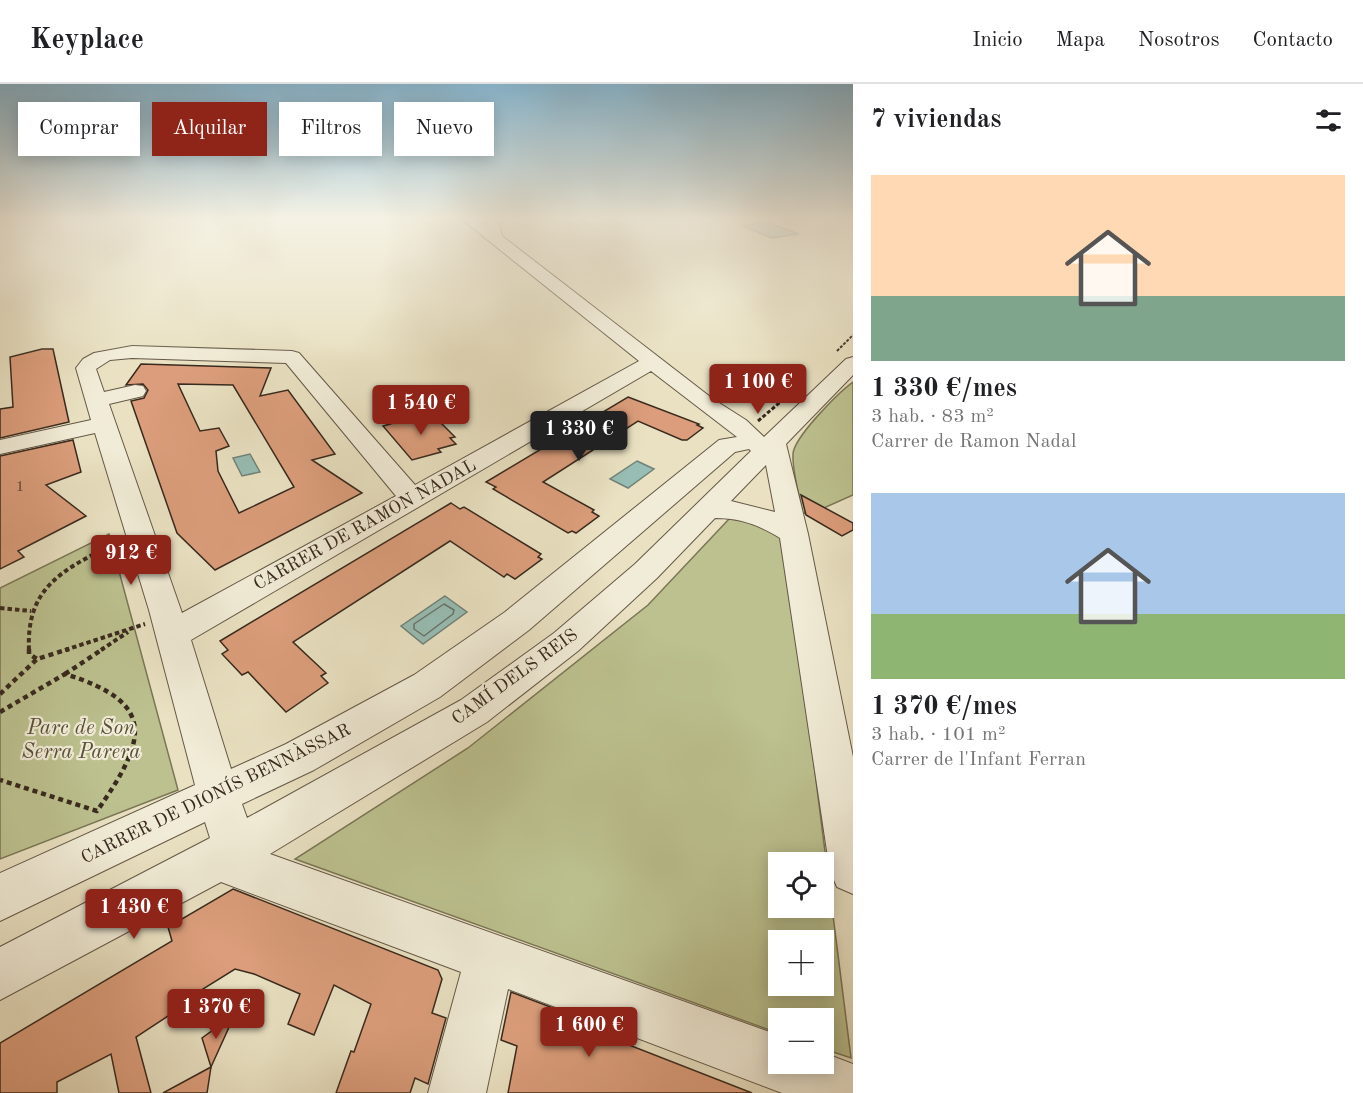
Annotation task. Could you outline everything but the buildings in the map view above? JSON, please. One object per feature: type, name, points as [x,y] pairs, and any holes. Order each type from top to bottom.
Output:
[{"type":"street","points":[[529,264],[653,362],[749,443],[794,534],[853,871]]},
{"type":"street","points":[[412,498],[292,357],[132,352],[106,355],[92,361],[86,368],[165,610],[218,795],[227,853],[490,956],[768,1059]]},
{"type":"street","points":[[749,443],[770,429],[793,423],[845,357]]},
{"type":"street","name":"CARRER DE RAMON NADAL","points":[[171,634],[653,362]]},
{"type":"street","points":[[0,447],[100,412],[135,392]]},
{"type":"street","name":"CAMÍ DELS REIS","points":[[0,974],[227,853],[474,711],[566,642],[646,571],[706,509],[749,443]]},
{"type":"street","name":"CARRER DE DIONÍS BENNÀSSAR","points":[[0,897],[300,757],[427,686],[517,621],[728,445],[749,443]]},
{"type":"street","points":[[706,509],[738,509],[759,514],[794,534]]},
{"type":"street","points":[[457,1093],[490,956]]},
{"type":"street","points":[[807,1074],[853,1092]]},
{"type":"path","points":[[845,357],[853,335]]},
{"type":"path","points":[[749,443],[813,374]]},
{"type":"path","points":[[37,658],[29,654],[27,634],[31,611],[44,588],[58,576],[112,545]]},
{"type":"path","points":[[0,608],[31,611]]},
{"type":"path","points":[[0,694],[37,658],[134,628],[65,674],[0,712]]},
{"type":"path","points":[[0,780],[97,811],[120,781],[135,743],[135,724],[128,705],[102,684],[65,674]]},
{"type":"green space","points":[[853,382],[853,495],[824,508],[819,505],[803,514],[794,468],[795,446],[818,415]]},
{"type":"green space","points":[[729,519],[747,520],[773,531],[786,542],[825,852],[768,852],[768,918],[833,918],[851,1058],[834,1052],[834,1008],[768,1008],[768,1029],[295,859],[468,748],[648,605]]},
{"type":"green space","name":"Parc de Son Serra Parera","points":[[109,534],[178,790],[0,859],[0,588]]},
{"type":"water","points":[[250,454],[260,472],[242,476],[233,458]]},
{"type":"water","points":[[637,461],[654,469],[628,488],[610,479]]},
{"type":"water","points":[[445,596],[467,612],[423,644],[401,626]]}]
